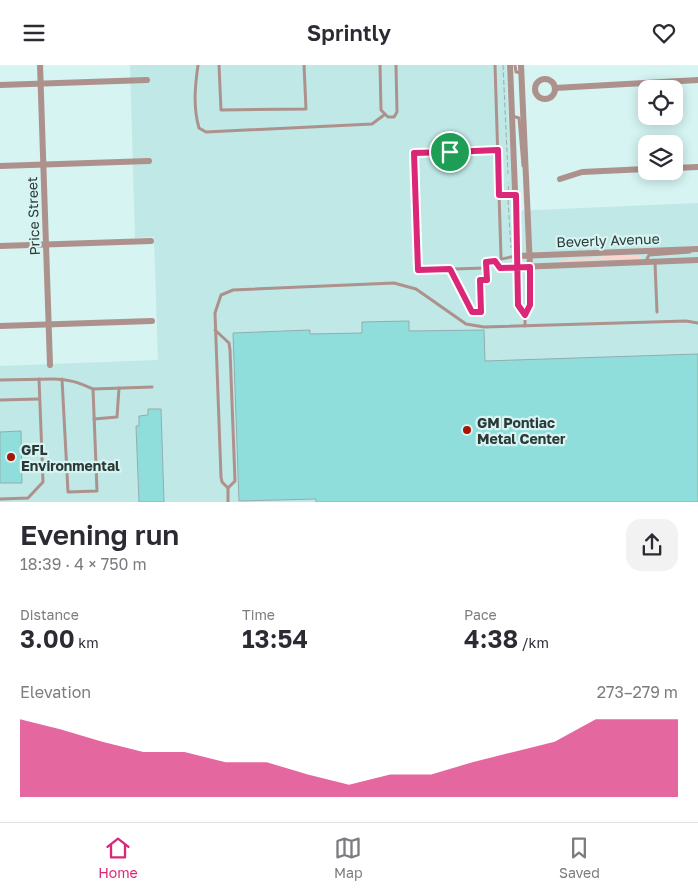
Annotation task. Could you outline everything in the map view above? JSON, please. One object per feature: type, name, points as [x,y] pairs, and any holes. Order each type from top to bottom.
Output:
[{"type":"street","name":"Price Street","points":[[40,65],[50,365]]},
{"type":"street","points":[[510,65],[518,267]]},
{"type":"street","points":[[521,65],[530,267]]},
{"type":"street","points":[[0,85],[147,80]]},
{"type":"street","points":[[555,88],[698,80]]},
{"type":"street","points":[[0,166],[149,161]]},
{"type":"street","points":[[683,168],[698,167]]},
{"type":"street","points":[[560,179],[582,173],[638,170]]},
{"type":"street","points":[[0,246],[151,241]]},
{"type":"street","name":"Beverly Avenue","points":[[518,256],[698,249]]},
{"type":"street","name":"Beverly Avenue","points":[[518,267],[698,259]]},
{"type":"street","points":[[0,327],[152,321]]},
{"type":"lane","points":[[198,65],[195,83],[196,117],[199,128],[206,132],[372,124],[384,115],[394,117],[397,112],[396,65]]},
{"type":"lane","points":[[219,65],[221,110],[306,109],[304,65]]},
{"type":"lane","points":[[380,65],[381,109],[384,115]]},
{"type":"lane","points":[[495,65],[500,257]]},
{"type":"lane","points":[[514,65],[516,72],[522,73]]},
{"type":"lane","points":[[512,116],[517,116],[519,120],[521,157],[526,176]]},
{"type":"lane","points":[[486,267],[418,270],[414,153],[498,150]]},
{"type":"lane","points":[[499,195],[516,195]]},
{"type":"lane","points":[[646,262],[649,255],[680,254],[698,249]]},
{"type":"lane","points":[[450,269],[469,310],[481,312],[480,280],[487,280],[486,262],[495,261],[500,257],[518,256]]},
{"type":"lane","points":[[495,261],[500,268],[518,267],[518,305],[525,315]]},
{"type":"lane","points":[[655,262],[657,312]]},
{"type":"lane","points":[[525,326],[525,315],[530,305],[530,267]]},
{"type":"lane","points":[[228,502],[228,488],[222,482],[221,477],[215,330],[216,305],[221,295],[233,290],[394,283],[416,289],[466,324],[484,327],[686,321],[698,323]]},
{"type":"lane","points":[[215,330],[229,343],[230,350],[235,481],[228,488]]},
{"type":"lane","points":[[0,499],[28,498],[43,482],[39,379]]},
{"type":"lane","points":[[62,379],[68,492],[98,491],[93,389]]},
{"type":"lane","points":[[0,380],[70,379],[93,389],[152,387]]},
{"type":"lane","points":[[94,419],[117,417],[119,388]]},
{"type":"lane","points":[[0,400],[40,399]]},
{"type":"path","points":[[503,65],[511,252]]},
{"type":"shaded area","points":[[130,65],[506,65],[513,211],[698,203],[698,502],[0,502],[0,366],[158,360],[154,237],[135,238]]},
{"type":"shaded area","points":[[641,255],[640,259],[545,262],[607,256]]},
{"type":"building","name":"GM Pontiac Metal Center","points":[[409,321],[409,331],[484,330],[485,361],[698,354],[698,502],[316,502],[316,499],[239,501],[233,333],[310,330],[310,334],[362,333],[362,322]]},
{"type":"building","points":[[148,409],[161,409],[164,502],[139,502],[136,426],[139,426],[139,416],[148,415]]},
{"type":"building","name":"GFL Environmental","points":[[21,431],[22,483],[0,483],[0,432]]},
{"type":"place","name":"GM Pontiac Metal Center","points":[[467,430]]},
{"type":"place","name":"GFL Environmental","points":[[11,457]]},
{"type":"route","points":[[450,152],[414,153],[418,270],[450,269],[469,310],[481,312],[480,280],[487,280],[486,262],[495,261],[500,268],[518,267],[530,267],[530,305],[525,315],[518,305],[518,267],[516,195],[499,195],[498,150],[450,152]]}]
